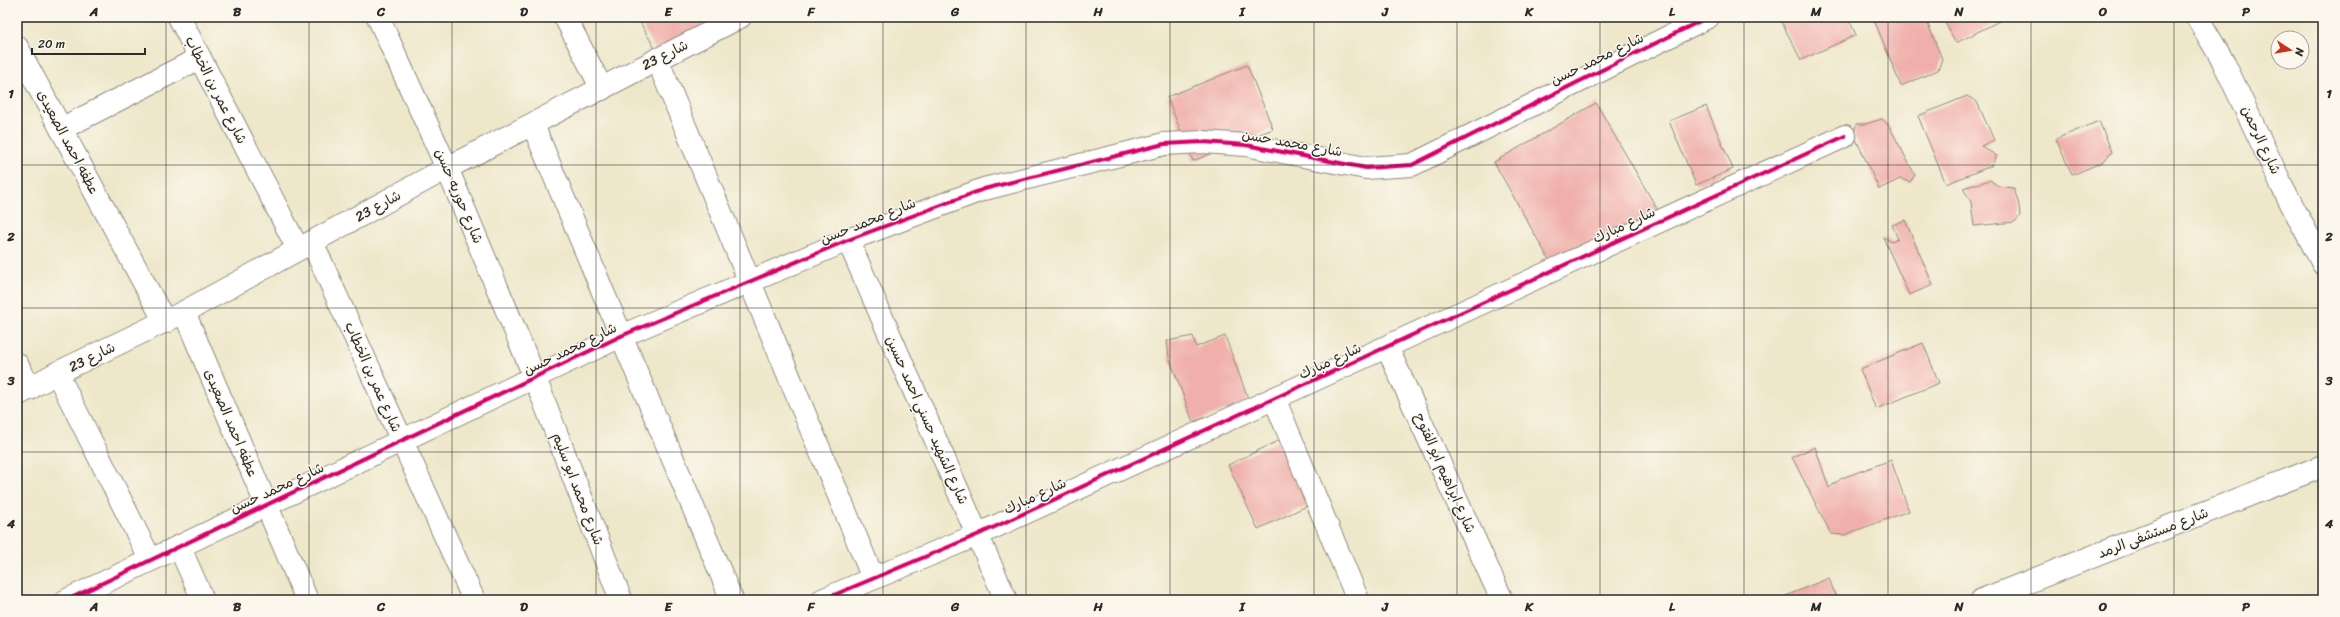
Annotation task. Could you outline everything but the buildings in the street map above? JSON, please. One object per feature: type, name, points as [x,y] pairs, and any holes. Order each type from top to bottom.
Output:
[{"type":"street","name":"شارع عمر بن الخطاب","points":[[179,17],[200,58],[305,245],[402,441],[474,600]]},
{"type":"street","name":"شارع حوريه حسن","points":[[378,17],[447,168],[535,378]]},
{"type":"street","points":[[565,17],[602,89]]},
{"type":"street","name":"شارع محمد حسن","points":[[67,600],[150,559],[621,336],[750,280],[848,240],[984,189],[1164,144],[1203,142],[1246,145],[1366,168],[1412,165],[1708,17]]},
{"type":"street","name":"شارع الرحمن","points":[[2196,17],[2223,61],[2282,186],[2323,264]]},
{"type":"street","name":"شارع 23","points":[[23,392],[58,373],[175,317],[447,168],[602,89],[732,19]]},
{"type":"street","name":"عطفه احمد الصعيدى","points":[[17,47],[61,129],[175,317],[266,505],[306,600]]},
{"type":"street","points":[[61,129],[200,58]]},
{"type":"street","points":[[657,59],[873,578]]},
{"type":"street","points":[[533,125],[732,600]]},
{"type":"street","name":"شارع مبارك","points":[[826,599],[977,535],[1845,136]]},
{"type":"street","name":"شارع الشهيد حسني احمد حسين","points":[[848,240],[1006,600]]},
{"type":"street","name":"شارع ابراهيم ابو الفتوح","points":[[1387,347],[1502,600]]},
{"type":"street","points":[[17,364],[23,392]]},
{"type":"street","points":[[58,373],[150,559]]},
{"type":"street","name":"شارع محمد ابو سليم","points":[[535,378],[621,600]]},
{"type":"street","points":[[1274,398],[1358,600]]},
{"type":"street","name":"شارع مستشفى الرمد","points":[[1982,600],[2323,466]]},
{"type":"street","points":[[180,546],[203,600]]},
{"type":"cycle path","points":[[67,600],[621,336],[848,240],[984,189],[1164,144],[1203,142],[1246,145],[1366,168],[1412,165],[1708,17]]},
{"type":"cycle path","points":[[822,600],[977,535],[1845,136]]}]
